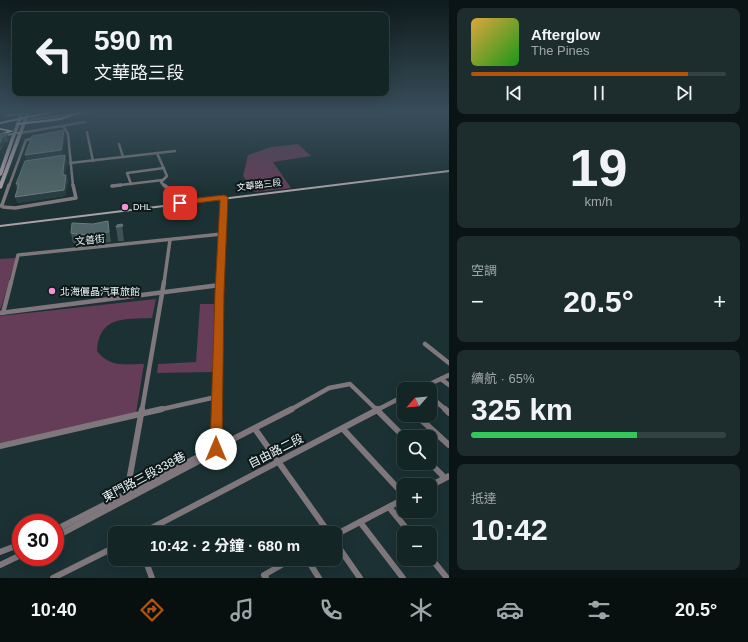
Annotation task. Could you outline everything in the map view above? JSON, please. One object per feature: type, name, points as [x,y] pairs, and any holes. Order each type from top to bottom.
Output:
[{"type":"street","points":[[0,176],[15,139]]},
{"type":"street","points":[[0,188],[15,139]]},
{"type":"street","points":[[32,139],[26,140],[1,206],[3,207],[15,208],[76,198],[67,139]]},
{"type":"street","points":[[88,139],[93,160]]},
{"type":"street","points":[[119,144],[123,157]]},
{"type":"street","points":[[70,163],[175,151]]},
{"type":"street","points":[[157,153],[167,176],[161,182],[168,190],[178,195],[180,203]]},
{"type":"street","points":[[62,159],[70,158]]},
{"type":"street","points":[[16,166],[24,165]]},
{"type":"street","points":[[131,184],[127,172],[164,168]]},
{"type":"street","name":"文華路三段","points":[[0,226],[224,197],[449,171]]},
{"type":"street","points":[[112,186],[163,180]]},
{"type":"street","points":[[64,525],[127,492],[216,449],[216,397],[224,197]]},
{"type":"street","name":"文善街","points":[[2,313],[18,255],[222,234]]},
{"type":"street","points":[[127,492],[154,346],[170,240]]},
{"type":"street","points":[[2,313],[161,294],[220,285]]},
{"type":"street","points":[[425,344],[449,363]]},
{"type":"street","points":[[435,382],[449,375]]},
{"type":"street","points":[[441,379],[449,385]]},
{"type":"street","name":"東門路三段338巷","points":[[64,532],[212,454],[216,449],[329,388],[350,384],[377,411]]},
{"type":"street","points":[[0,446],[216,397]]},
{"type":"street","name":"自由路二段","points":[[156,526],[397,399]]},
{"type":"street","points":[[437,402],[449,413]]},
{"type":"street","points":[[377,411],[397,430]]},
{"type":"street","points":[[424,422],[449,445]]},
{"type":"street","points":[[255,429],[324,526]]},
{"type":"street","points":[[343,429],[397,487]]},
{"type":"street","points":[[437,469],[447,477],[437,482]]},
{"type":"street","points":[[342,531],[397,503]]},
{"type":"street","points":[[389,507],[404,526]]},
{"type":"street","points":[[360,522],[403,578]]},
{"type":"street","points":[[0,552],[12,547]]},
{"type":"street","points":[[53,578],[108,550]]},
{"type":"street","points":[[342,552],[360,578]]},
{"type":"street","points":[[0,565],[12,559]]},
{"type":"street","points":[[148,566],[152,578]]},
{"type":"street","points":[[266,578],[264,575],[280,566]]},
{"type":"street","points":[[311,566],[319,578]]},
{"type":"street","points":[[437,566],[447,578]]},
{"type":"shaded area","points":[[298,144],[311,156],[273,162],[291,188],[255,192],[243,176],[248,155],[271,147]]},
{"type":"shaded area","points":[[16,258],[1,308],[0,309],[0,259]]},
{"type":"shaded area","points":[[156,299],[152,318],[123,320],[108,325],[102,331],[97,351],[113,363],[144,364],[136,413],[0,443],[0,316]]},
{"type":"shaded area","points":[[200,304],[216,304],[213,372],[157,373],[158,364],[196,362]]},
{"type":"building","points":[[31,139],[63,139],[61,150],[25,155]]},
{"type":"building","points":[[65,155],[63,175],[66,175],[64,190],[15,197],[19,184],[16,184],[25,161]]},
{"type":"building","points":[[108,221],[109,232],[80,235],[71,233],[72,223],[93,224]]},
{"type":"building","points":[[122,224],[123,226],[116,227],[117,225]]},
{"type":"place","name":"DHL","points":[[125,207]]},
{"type":"place","name":"北海儷晶汽車旅館","points":[[52,291]]},
{"type":"route","points":[[180,203],[224,197],[219,292],[216,449]]}]
